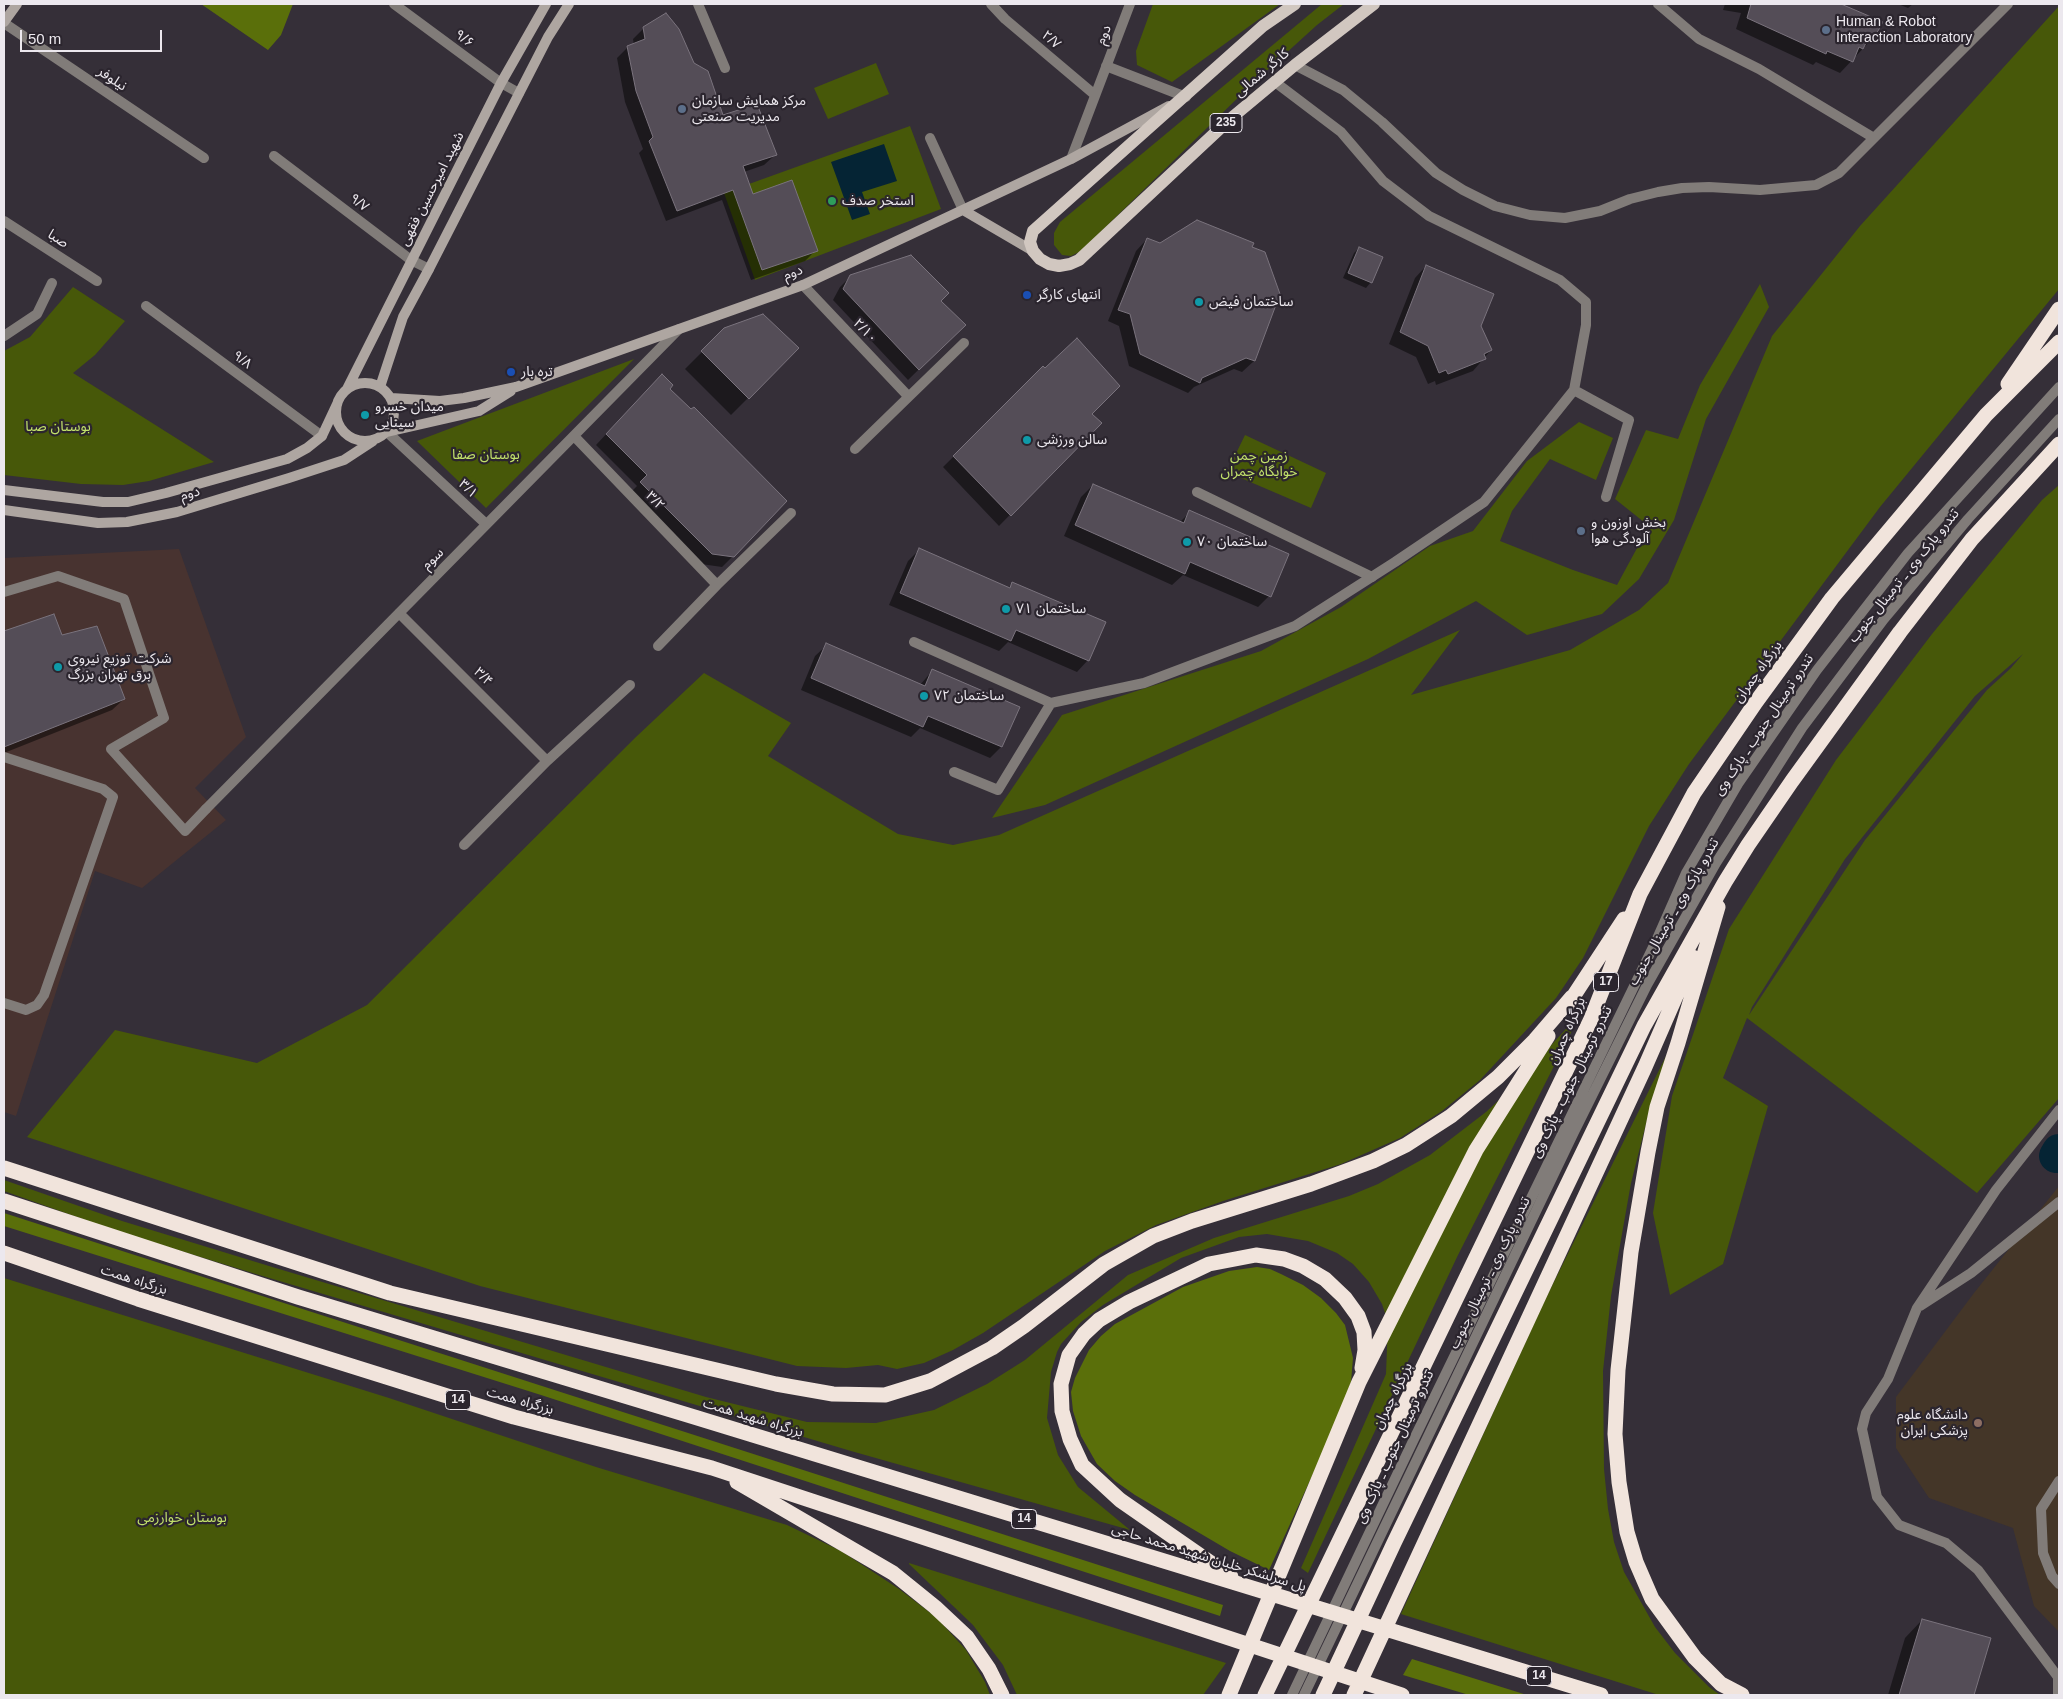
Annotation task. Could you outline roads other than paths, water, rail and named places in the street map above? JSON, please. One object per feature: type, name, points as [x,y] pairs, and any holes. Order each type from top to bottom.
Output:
[{"type":"highway","points":[[1986,415],[2059,309]]},
{"type":"highway","name":"بزرگراه چمران","points":[[1265,1695],[1592,1019],[1640,894],[1694,793],[1756,702],[1832,598],[1986,415],[2059,342]]},
{"type":"highway","points":[[1323,1695],[1644,1026],[1725,882],[1786,789],[1900,632],[1972,540],[2059,444]]},
{"type":"highway","points":[[2035,471],[2059,453]]},
{"type":"highway","points":[[1354,1695],[1645,1067],[1725,882]]},
{"type":"highway","points":[[1725,882],[1681,1034],[1657,1107],[1648,1152],[1632,1242],[1626,1291],[1618,1370],[1615,1434],[1619,1482],[1627,1532],[1636,1562],[1652,1599],[1695,1658],[1721,1684],[1742,1695]]},
{"type":"highway","points":[[1229,1695],[1359,1382],[1476,1150],[1572,997],[1640,894]]},
{"type":"highway","points":[[4,1168],[390,1294],[776,1384],[832,1394],[884,1395],[930,1381],[992,1348],[1024,1326],[1104,1264],[1153,1236],[1192,1221],[1373,1162],[1406,1145],[1451,1116],[1498,1077],[1535,1040],[1572,997]]},
{"type":"highway","name":"بزرگراه شهید همت","points":[[4,1201],[288,1294],[806,1452]]},
{"type":"highway","name":"بزرگراه همت","points":[[4,1253],[138,1299],[514,1417],[712,1468],[1402,1695]]},
{"type":"highway","points":[[1243,1585],[1120,1500],[1082,1465],[1070,1439],[1062,1412],[1061,1384],[1069,1355],[1084,1334],[1099,1320],[1129,1302],[1209,1264],[1256,1254],[1284,1259],[1303,1266],[1325,1279],[1345,1298],[1358,1316],[1364,1332],[1365,1350],[1359,1382]]},
{"type":"highway","name":"پل سرلشکر خلبان شهید محمد حاجی","points":[[806,1452],[1602,1695]]},
{"type":"highway","points":[[712,1468],[893,1573],[935,1607],[967,1637],[989,1669],[1002,1695]]},
{"type":"main road","points":[[4,23],[17,4]]},
{"type":"main road","name":"شهید امیرحسین فقهی","points":[[347,389],[501,84],[546,4]]},
{"type":"main road","points":[[380,387],[402,316],[430,270],[548,37],[569,4]]},
{"type":"main road","points":[[1033,251],[1030,242],[1033,231],[1186,97],[1263,26],[1295,4]]},
{"type":"main road","name":"کارگر شمالی","points":[[1033,251],[1040,259],[1049,264],[1060,266],[1079,260],[1200,146],[1295,65],[1374,4]]},
{"type":"main road","name":"دوم","points":[[391,398],[440,401],[516,387],[803,285],[947,219],[1071,159],[1186,97]]},
{"type":"main road","points":[[963,210],[1033,251]]},
{"type":"main road","points":[[363,383],[380,387],[391,398],[394,412],[394,419],[387,432],[373,441],[356,440],[348,436],[341,430],[337,422],[337,404],[340,395],[347,389],[363,383]]},
{"type":"main road","name":"دوم","points":[[387,432],[479,411],[516,387]]},
{"type":"main road","name":"دوم","points":[[4,490],[103,502],[128,502],[166,494],[286,459],[307,448],[322,436],[337,404]]},
{"type":"main road","name":"دوم","points":[[4,510],[98,522],[127,522],[177,512],[344,460],[373,441]]},
{"type":"street","name":"۹/۶","points":[[394,4],[501,84],[519,93]]},
{"type":"street","points":[[698,4],[725,68]]},
{"type":"street","name":"۲/۷","points":[[991,4],[1005,20],[1095,95]]},
{"type":"street","name":"دوم","points":[[1071,159],[1130,4]]},
{"type":"street","points":[[1658,4],[1699,39],[1759,69],[1874,138]]},
{"type":"street","points":[[1295,65],[1344,90],[1382,122],[1436,173],[1463,190],[1495,206],[1530,215],[1564,218],[1600,211],[1630,199],[1682,188],[1709,187],[1760,190],[1816,185],[1839,174],[2008,4]]},
{"type":"street","name":"نیلوفر","points":[[4,23],[204,158]]},
{"type":"street","points":[[1106,66],[1186,97]]},
{"type":"street","points":[[914,642],[1052,703],[1144,683],[1295,626],[1484,502],[1574,390],[1586,325],[1586,302],[1560,280],[1429,216],[1383,181],[1341,132],[1275,82]]},
{"type":"street","points":[[930,138],[963,210]]},
{"type":"street","name":"۹/۷","points":[[274,156],[412,260],[430,270]]},
{"type":"street","name":"صبا","points":[[4,221],[97,281]]},
{"type":"street","points":[[4,336],[37,314],[52,283]]},
{"type":"street","name":"۲/۱۰","points":[[803,285],[908,396]]},
{"type":"street","name":"۹/۸","points":[[146,306],[322,436]]},
{"type":"street","name":"سوم","points":[[4,592],[58,576],[124,599],[164,718],[110,749],[185,831],[680,328]]},
{"type":"street","points":[[854,448],[964,343]]},
{"type":"street","name":"تندرو ترمینال جنوب ـ پارک وی","points":[[1292,1695],[1656,941],[1686,873],[1728,800],[1817,670],[1908,553],[2059,387]]},
{"type":"street","points":[[1574,390],[1629,420],[1606,497]]},
{"type":"street","name":"تندرو پارک وی ـ ترمینال جنوب","points":[[1304,1695],[1574,1132],[1647,985],[1716,863],[1802,728],[1884,620],[1968,519],[2059,418]]},
{"type":"street","name":"۳/۱","points":[[387,432],[486,524]]},
{"type":"street","name":"۳/۲","points":[[574,436],[717,585]]},
{"type":"street","points":[[1197,492],[1372,577]]},
{"type":"street","points":[[658,646],[791,513]]},
{"type":"street","name":"۳/۴","points":[[399,613],[548,761]]},
{"type":"street","points":[[464,845],[548,761],[630,685]]},
{"type":"street","points":[[954,772],[998,790],[1052,703]]},
{"type":"street","points":[[4,757],[103,789],[113,797],[44,995],[38,1005],[26,1010],[4,1003]]},
{"type":"street","points":[[2058,1695],[2058,1677],[1978,1570],[1946,1543],[1899,1525],[1877,1497],[1862,1429],[1866,1413],[1888,1379],[1917,1308],[1996,1190],[2059,1110]]},
{"type":"street","points":[[1917,1308],[1971,1273],[2059,1202]]},
{"type":"street","points":[[2059,1481],[2041,1509],[2043,1553],[2052,1576],[2059,1584]]},
{"type":"water","points":[[884,144],[897,181],[862,192],[870,214],[852,220],[831,162]]},
{"type":"waterway","points":[[2056,1156],[2059,1151]]},
{"type":"place","name":"Human & Robot Interaction Laboratory","points":[[1826,30]]},
{"type":"place","name":"مرکز همایش سازمان مدیریت صنعتی","points":[[682,109]]},
{"type":"place","name":"استخر صدف","points":[[832,201]]},
{"type":"place","name":"انتهای کارگر","points":[[1027,295]]},
{"type":"place","name":"ساختمان فیض","points":[[1199,302]]},
{"type":"place","name":"تره بار","points":[[511,372]]},
{"type":"place","name":"میدان خسرو سینایی","points":[[365,415]]},
{"type":"place","name":"سالن ورزشی","points":[[1027,440]]},
{"type":"place","name":"بخش اوزون و آلودگی هوا","points":[[1581,531]]},
{"type":"place","name":"ساختمان ۷۰","points":[[1187,542]]},
{"type":"place","name":"ساختمان ۷۱","points":[[1006,609]]},
{"type":"place","name":"شرکت توزیع نیروی برق تهران بزرگ","points":[[58,667]]},
{"type":"place","name":"ساختمان ۷۲","points":[[924,696]]},
{"type":"place","name":"دانشگاه علوم پزشکی ایران","points":[[1978,1423]]},
{"type":"park label","name":"بوستان صبا","points":[[58,427]]},
{"type":"park label","name":"بوستان صفا","points":[[486,455]]},
{"type":"park label","name":"زمین چمن خوابگاه چمران","points":[[1259,464]]},
{"type":"park label","name":"بوستان خوارزمی","points":[[182,1518]]}]
